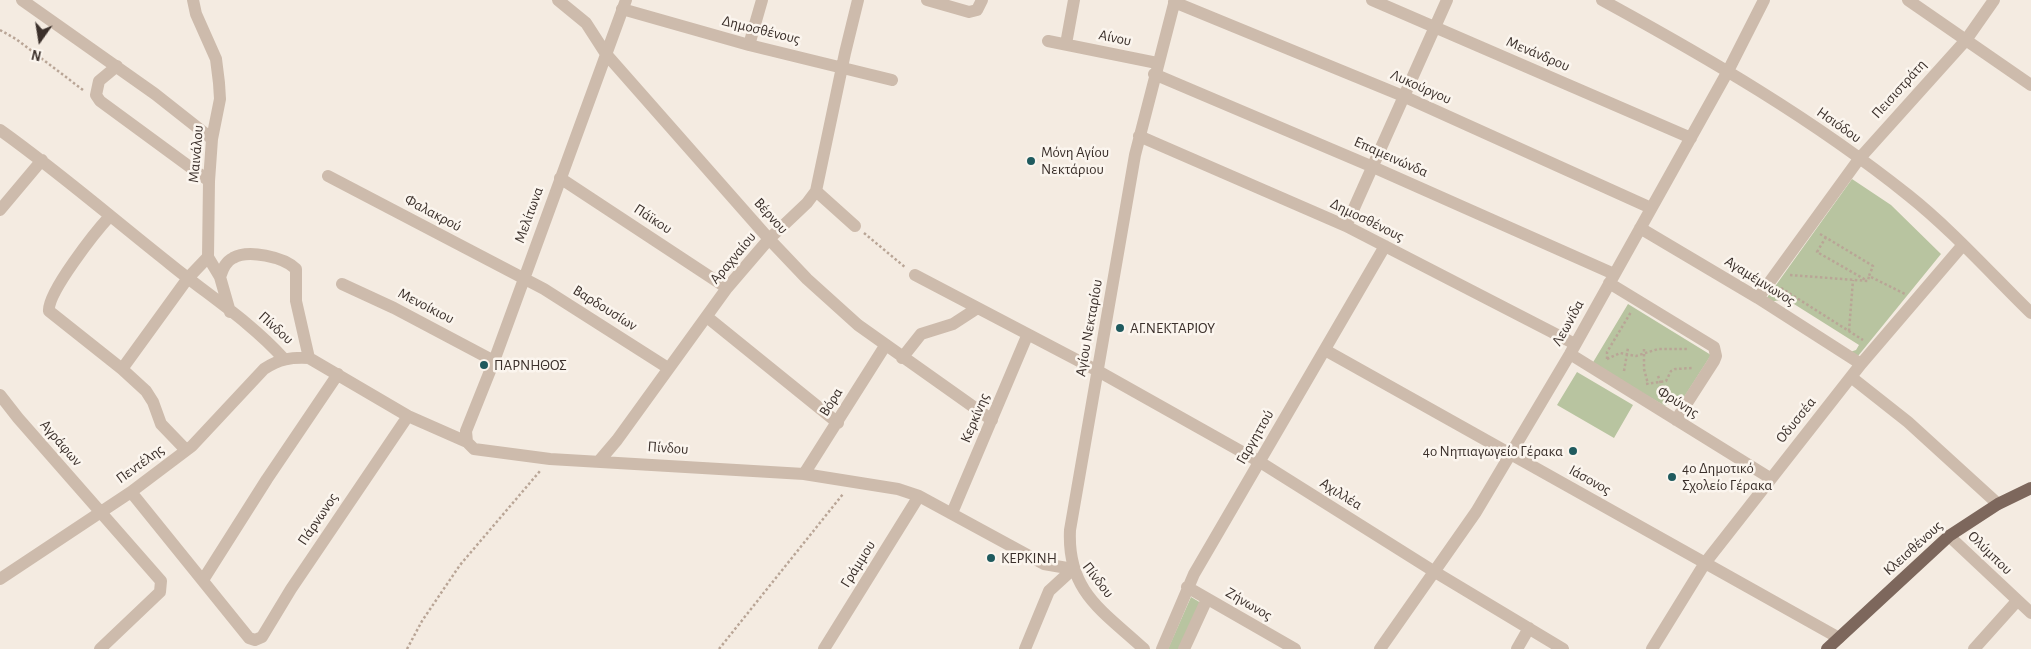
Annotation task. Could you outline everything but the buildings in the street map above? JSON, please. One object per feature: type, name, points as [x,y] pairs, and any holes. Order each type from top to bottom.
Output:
[{"type":"main road","name":"Κλεισθένους","points":[[1827,649],[1949,536],[1998,504],[2031,488]]},
{"type":"street","points":[[22,0],[116,66],[212,138]]},
{"type":"street","name":"Μαινάλου","points":[[193,0],[196,14],[216,59],[220,83],[220,99],[212,138],[209,181],[208,257]]},
{"type":"street","name":"Βέρνου","points":[[558,0],[586,23],[606,54],[769,239],[832,302],[885,346],[992,420]]},
{"type":"street","points":[[749,45],[762,0]]},
{"type":"street","name":"Αραχναίου","points":[[600,460],[617,440],[727,288],[769,239],[807,203],[816,190],[858,0]]},
{"type":"street","points":[[927,0],[969,12],[977,10],[982,0]]},
{"type":"street","points":[[1066,44],[1074,0]]},
{"type":"street","name":"Μενάνδρου","points":[[1372,0],[1691,138]]},
{"type":"street","points":[[1346,226],[1447,0]]},
{"type":"street","name":"Ησιόδου","points":[[1602,0],[1728,71],[1858,159],[1908,196],[2030,310]]},
{"type":"street","name":"Λεωνίδα","points":[[1380,649],[1476,512],[1572,349],[1691,138],[1764,0]]},
{"type":"street","points":[[1908,0],[2031,85]]},
{"type":"street","name":"Πεισιστράτη","points":[[1758,298],[1858,159],[1966,40],[1994,0]]},
{"type":"street","name":"Αγίου Νεκταρίου","points":[[1073,569],[1069,547],[1070,530],[1139,136],[1175,1]]},
{"type":"street","name":"Λυκούργου","points":[[1175,1],[1404,96],[1651,208]]},
{"type":"street","name":"Μελίτωνα","points":[[467,442],[466,431],[494,361],[624,4]]},
{"type":"street","name":"Δημοσθένους","points":[[624,4],[749,45],[842,66],[892,80]]},
{"type":"street","name":"Αίνου","points":[[1048,40],[1156,69]]},
{"type":"street","points":[[116,66],[99,81],[96,95],[106,107],[209,181]]},
{"type":"street","name":"Επαμεινώνδα","points":[[1156,69],[1373,167],[1611,279],[1714,347],[1716,356],[1714,361],[1676,420]]},
{"type":"street","name":"Πίνδου","points":[[0,130],[42,160],[230,312],[248,324],[284,359],[309,358],[408,416],[467,442],[474,449],[550,458],[804,474],[898,489],[919,496],[1044,564],[1073,569],[1085,592],[1096,606],[1144,649]]},
{"type":"street","name":"Δημοσθένους","points":[[1139,136],[1346,226],[1572,349]]},
{"type":"street","points":[[0,210],[42,160]]},
{"type":"street","name":"Φαλακρού","points":[[328,176],[523,277]]},
{"type":"street","name":"Πάϊκου","points":[[560,178],[727,288]]},
{"type":"street","points":[[816,190],[855,226]]},
{"type":"street","points":[[110,216],[82,249],[49,306],[49,311],[122,369],[146,391],[153,402],[161,424],[186,450]]},
{"type":"street","name":"Αγαμέμνωνος","points":[[1640,228],[1758,298],[1861,364]]},
{"type":"street","name":"Γαργηττού","points":[[1162,649],[1187,587],[1385,246]]},
{"type":"street","name":"Οδυσσέα","points":[[1652,649],[1705,563],[1770,478],[1875,347],[1962,246]]},
{"type":"street","points":[[220,276],[225,264],[234,257],[246,254],[292,264],[296,269],[296,301],[309,358]]},
{"type":"street","points":[[122,369],[188,278],[208,257],[220,276],[230,312]]},
{"type":"street","name":"Αχιλλέα","points":[[915,275],[1027,336],[1098,371],[1260,462],[1434,572],[1563,649]]},
{"type":"street","name":"Βαρδουσίων","points":[[523,277],[598,321],[668,368]]},
{"type":"street","name":"Μενοίκιου","points":[[342,284],[394,308],[494,361]]},
{"type":"street","points":[[902,358],[922,334],[952,324],[976,309]]},
{"type":"street","points":[[707,317],[838,423]]},
{"type":"street","name":"Κερκίνης","points":[[952,513],[1027,336]]},
{"type":"street","name":"Βόρα","points":[[804,474],[885,346]]},
{"type":"street","name":"Φρύνης","points":[[1572,349],[1597,371],[1770,478]]},
{"type":"street","name":"Ιάσονος","points":[[1325,350],[1839,638]]},
{"type":"street","name":"Πεντέλης","points":[[0,579],[99,511],[131,492],[186,450],[264,369],[284,359]]},
{"type":"street","points":[[131,492],[203,580],[267,479],[338,374]]},
{"type":"street","points":[[1851,377],[1908,422],[1998,504]]},
{"type":"street","name":"Αγράφων","points":[[0,395],[99,511],[158,576],[162,586],[160,592],[100,649]]},
{"type":"street","name":"Πάρνωνος","points":[[203,580],[249,638],[255,640],[262,637],[296,580],[408,416]]},
{"type":"street","name":"Γράμμου","points":[[824,649],[919,496]]},
{"type":"street","name":"Ολύμπου","points":[[1949,536],[2031,613]]},
{"type":"street","points":[[1025,649],[1049,590],[1073,569]]},
{"type":"street","name":"Ζήνωνος","points":[[1187,587],[1295,649]]},
{"type":"street","points":[[1184,649],[1207,599]]},
{"type":"street","points":[[1974,649],[2016,600]]},
{"type":"street","points":[[1517,649],[1529,628]]},
{"type":"path","points":[[0,30],[16,39],[83,90],[96,95]]},
{"type":"path","points":[[855,226],[915,275]]},
{"type":"path","points":[[1809,227],[1873,266],[1868,281]]},
{"type":"path","points":[[1826,237],[1817,252],[1868,281]]},
{"type":"path","points":[[1869,276],[1915,299]]},
{"type":"path","points":[[1773,277],[1868,281]]},
{"type":"path","points":[[1773,277],[1875,347]]},
{"type":"path","points":[[1849,330],[1854,279]]},
{"type":"path","points":[[1607,359],[1607,352],[1632,311],[1639,315]]},
{"type":"path","points":[[1597,371],[1607,359],[1620,353],[1636,356],[1666,349],[1694,349],[1686,342]]},
{"type":"path","points":[[1624,378],[1628,348]]},
{"type":"path","points":[[1644,348],[1644,369],[1652,391]]},
{"type":"path","points":[[1640,382],[1648,384],[1659,383],[1668,379],[1671,371],[1675,369],[1697,367]]},
{"type":"path","points":[[1658,376],[1659,383],[1670,403]]},
{"type":"path","points":[[407,649],[460,565],[550,458]]},
{"type":"path","points":[[719,649],[808,540],[853,481]]},
{"type":"green space","points":[[1852,179],[1891,205],[1941,254],[1858,356],[1850,352],[1856,350],[1859,345],[1786,299],[1769,302],[1766,299]]},
{"type":"green space","points":[[1628,304],[1711,355],[1679,405],[1672,403],[1665,406],[1592,364]]},
{"type":"green space","points":[[1577,372],[1633,405],[1614,438],[1557,405]]},
{"type":"green space","points":[[1191,597],[1201,603],[1180,649],[1168,649]]},
{"type":"place","name":"Μόνη Αγίου Νεκτάριου","points":[[1031,161]]},
{"type":"place","name":"ΑΓ.ΝΕΚΤΑΡΙΟΥ","points":[[1120,328]]},
{"type":"place","name":"ΠΑΡΝΗΘΟΣ","points":[[484,365]]},
{"type":"place","name":"4ο Νηπιαγωγείο Γέρακα","points":[[1573,451]]},
{"type":"place","name":"4ο Δημοτικό Σχολείο Γέρακα","points":[[1672,477]]},
{"type":"place","name":"ΚΕΡΚΙΝΗ","points":[[991,558]]}]
